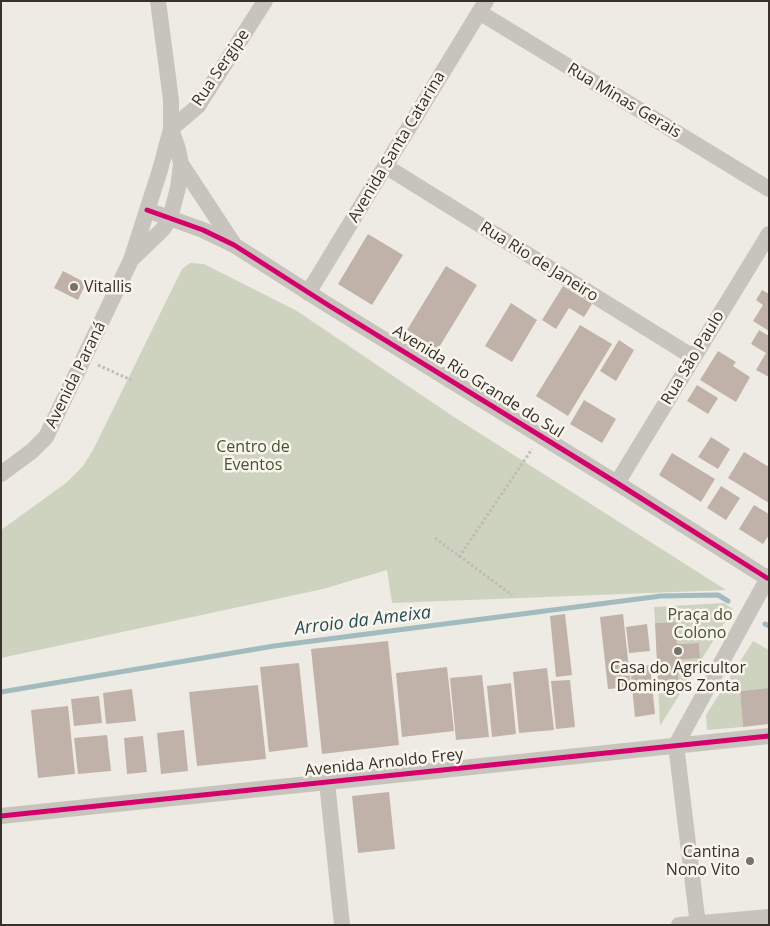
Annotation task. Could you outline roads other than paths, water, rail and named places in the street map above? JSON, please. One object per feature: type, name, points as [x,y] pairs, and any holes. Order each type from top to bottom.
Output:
[{"type":"street","name":"Avenida Paraná","points":[[1,474],[46,437],[131,260],[171,129],[171,100],[158,1]]},
{"type":"street","name":"Rua Sergipe","points":[[171,129],[198,106],[265,1]]},
{"type":"street","name":"Avenida Santa Catarina","points":[[308,293],[482,7]]},
{"type":"street","name":"Rua Minas Gerais","points":[[482,7],[769,189]]},
{"type":"street","name":"Avenida Paraná","points":[[131,260],[164,229],[170,218],[178,188],[181,164],[171,129]]},
{"type":"street","points":[[181,164],[234,245]]},
{"type":"street","name":"Rua Rio de Janeiro","points":[[385,166],[693,357]]},
{"type":"street","name":"Avenida Rio Grande do Sul","points":[[147,210],[203,230],[234,245],[308,293],[768,577]]},
{"type":"street","name":"Rua São Paulo","points":[[617,483],[769,234]]},
{"type":"street","points":[[698,924],[676,744],[768,577]]},
{"type":"street","name":"Avenida Arnoldo Frey","points":[[1,816],[676,744],[769,736]]},
{"type":"street","points":[[327,782],[342,925]]},
{"type":"street","points":[[678,925],[769,917]]},
{"type":"waterway","name":"Arroio da Ameixa","points":[[1,692],[274,646],[661,596],[718,595],[728,601]]},
{"type":"waterway","name":"Arroio da Ameixa","points":[[765,624],[769,626]]},
{"type":"place","name":"Vitallis","points":[[74,287]]},
{"type":"place","name":"Casa do Agricultor Domingos Zonta","points":[[678,651]]},
{"type":"place","name":"Cantina Nono Vito","points":[[750,861]]},
{"type":"park label","name":"Centro de Eventos","points":[[253,456]]},
{"type":"park label","name":"Praça do Colono","points":[[700,624]]}]
